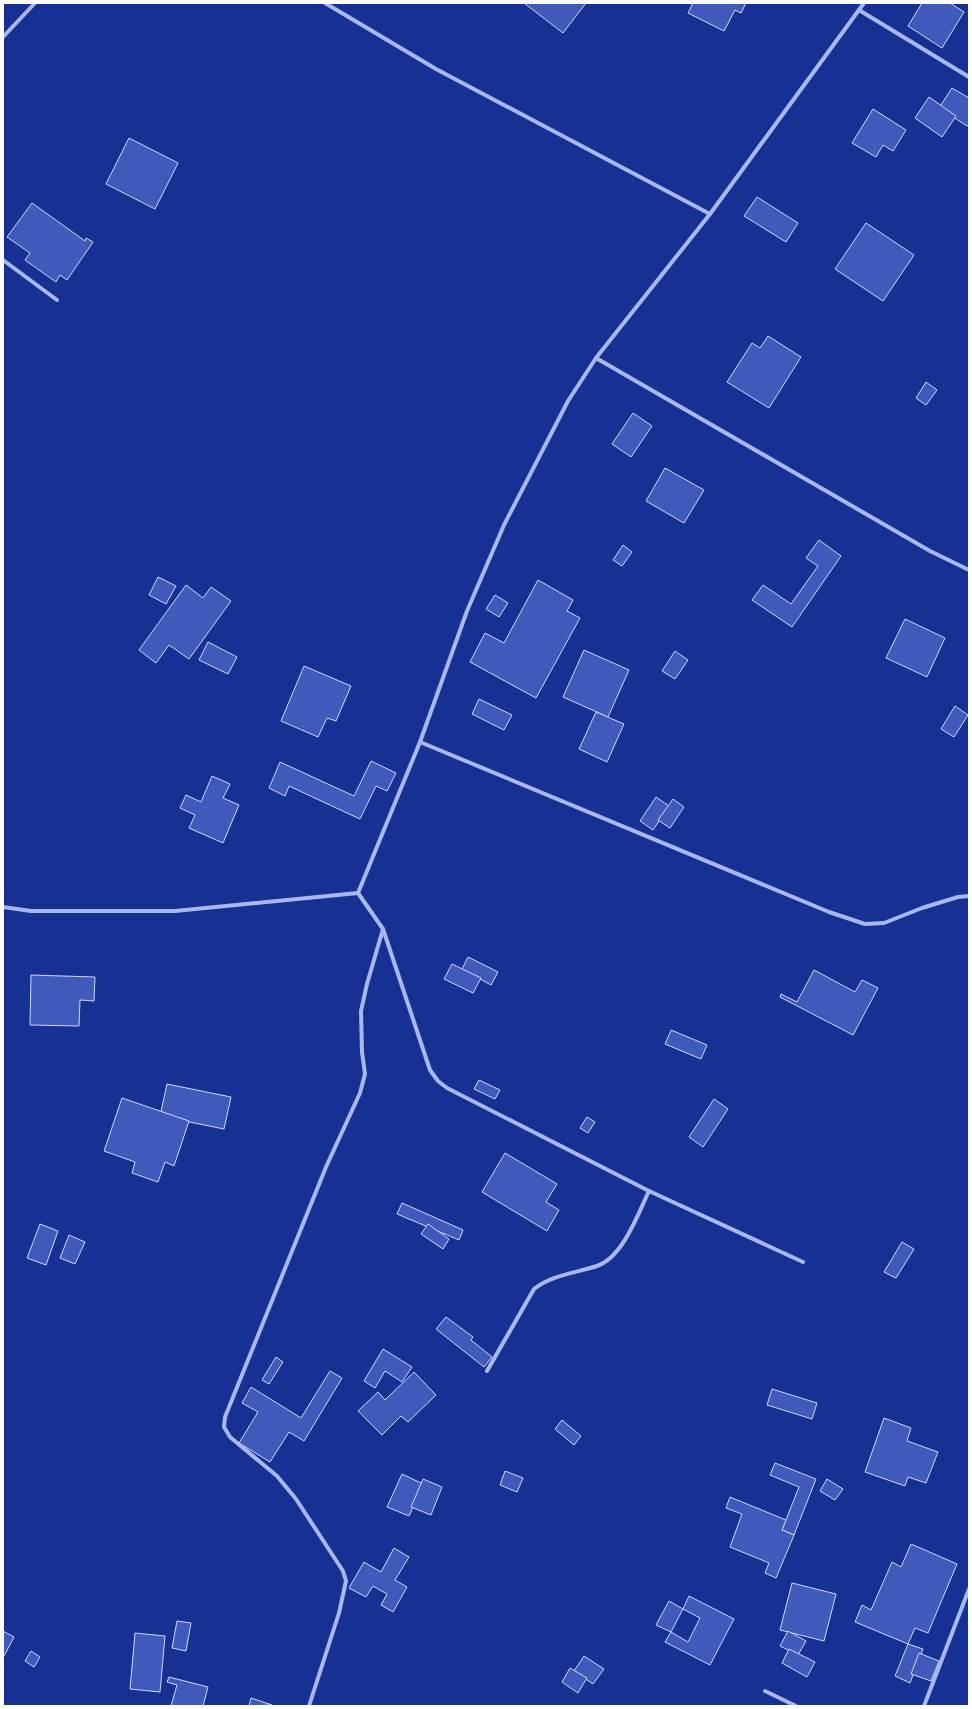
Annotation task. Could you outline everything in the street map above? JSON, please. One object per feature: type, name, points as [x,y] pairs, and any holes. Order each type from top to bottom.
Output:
[{"type":"street","points":[[3,38],[35,3]]},
{"type":"street","points":[[325,3],[436,69],[710,214]]},
{"type":"street","points":[[358,893],[420,742],[452,650],[504,525],[568,401],[596,358],[710,214],[864,3]]},
{"type":"street","points":[[859,10],[969,77]]},
{"type":"street","points":[[3,260],[57,300]]},
{"type":"street","points":[[596,358],[916,543],[969,570]]},
{"type":"street","points":[[420,742],[829,912],[865,924],[884,923],[922,908],[958,897],[969,896]]},
{"type":"street","points":[[3,907],[30,911],[175,911],[358,893]]},
{"type":"street","points":[[358,893],[383,929],[430,1070],[438,1081],[447,1088],[650,1191],[803,1262]]},
{"type":"street","points":[[309,1706],[339,1613],[346,1581],[343,1571],[296,1499],[277,1476],[230,1437],[224,1428],[225,1417],[323,1174],[360,1093],[366,1074],[362,1052],[361,1011],[367,984],[383,929]]},
{"type":"street","points":[[488,1371],[534,1289],[543,1281],[599,1265],[614,1254],[624,1241],[650,1191]]},
{"type":"street","points":[[924,1706],[969,1589]]},
{"type":"street","points":[[765,1691],[796,1706]]},
{"type":"building","points":[[524,3],[586,3],[563,33]]},
{"type":"building","points":[[693,3],[746,3],[741,13],[735,10],[724,31],[688,13]]},
{"type":"building","points":[[922,3],[950,3],[964,12],[942,48],[908,26]]},
{"type":"building","points":[[952,88],[969,98],[969,124],[967,126],[939,108]]},
{"type":"building","points":[[929,97],[956,116],[942,137],[915,118]]},
{"type":"building","points":[[873,109],[906,130],[893,151],[883,145],[876,157],[852,143]]},
{"type":"building","points":[[129,138],[178,163],[155,209],[106,184]]},
{"type":"building","points":[[757,197],[798,223],[786,242],[744,216]]},
{"type":"building","points":[[32,203],[85,241],[86,238],[93,242],[67,280],[60,275],[56,282],[25,260],[30,253],[7,237]]},
{"type":"building","points":[[866,223],[914,255],[883,301],[835,269]]},
{"type":"building","points":[[768,336],[801,357],[769,408],[727,382],[752,343],[760,348]]},
{"type":"building","points":[[926,382],[937,390],[926,405],[916,398]]},
{"type":"building","points":[[633,413],[652,426],[631,457],[612,444]]},
{"type":"building","points":[[665,468],[704,490],[684,523],[646,501]]},
{"type":"building","points":[[819,540],[841,556],[792,627],[752,600],[763,585],[791,604],[818,566],[806,558]]},
{"type":"building","points":[[623,545],[632,552],[622,566],[613,560]]},
{"type":"building","points":[[158,577],[176,586],[166,604],[149,595]]},
{"type":"building","points":[[538,580],[573,600],[567,611],[580,618],[536,698],[470,662],[485,633],[504,643]]},
{"type":"building","points":[[186,585],[203,598],[211,587],[231,601],[189,659],[169,645],[156,663],[139,650]]},
{"type":"building","points":[[495,595],[508,603],[499,617],[486,609]]},
{"type":"building","points":[[905,619],[945,638],[927,677],[886,658]]},
{"type":"building","points":[[208,642],[237,657],[228,674],[199,660]]},
{"type":"building","points":[[584,650],[629,670],[608,717],[563,697]]},
{"type":"building","points":[[675,651],[688,660],[675,679],[662,671]]},
{"type":"building","points":[[304,666],[351,686],[336,721],[327,718],[318,737],[281,721]]},
{"type":"building","points":[[479,699],[512,715],[504,730],[472,714]]},
{"type":"building","points":[[955,706],[968,715],[954,737],[941,729]]},
{"type":"building","points":[[596,712],[624,724],[607,762],[579,749]]},
{"type":"building","points":[[371,761],[396,773],[387,791],[376,786],[360,819],[289,786],[285,796],[269,788],[280,762],[354,796]]},
{"type":"building","points":[[212,776],[230,784],[223,798],[239,805],[223,843],[189,828],[195,815],[180,808],[186,795],[201,802]]},
{"type":"building","points":[[656,797],[669,806],[653,830],[640,821]]},
{"type":"building","points":[[673,799],[684,807],[670,828],[658,820]]},
{"type":"building","points":[[468,957],[498,972],[491,985],[462,969]]},
{"type":"building","points":[[452,964],[481,978],[473,993],[444,979]]},
{"type":"building","points":[[814,970],[855,992],[862,980],[878,988],[853,1035],[780,997],[781,994],[797,1002]]},
{"type":"building","points":[[31,975],[95,977],[94,1001],[80,1000],[79,1026],[30,1025]]},
{"type":"building","points":[[671,1030],[707,1045],[701,1059],[665,1044]]},
{"type":"building","points":[[479,1080],[500,1090],[495,1099],[474,1089]]},
{"type":"building","points":[[167,1084],[231,1097],[224,1129],[160,1116]]},
{"type":"building","points":[[122,1098],[189,1121],[174,1166],[165,1162],[158,1182],[132,1173],[135,1162],[104,1151]]},
{"type":"building","points":[[714,1099],[728,1109],[703,1147],[689,1137]]},
{"type":"building","points":[[587,1117],[595,1122],[588,1133],[580,1128]]},
{"type":"building","points":[[505,1153],[557,1184],[546,1202],[559,1210],[547,1231],[482,1192]]},
{"type":"building","points":[[402,1203],[463,1230],[459,1240],[397,1214]]},
{"type":"building","points":[[40,1224],[58,1231],[46,1265],[27,1258]]},
{"type":"building","points":[[428,1224],[449,1239],[443,1249],[421,1234]]},
{"type":"building","points":[[69,1235],[85,1242],[75,1264],[60,1258]]},
{"type":"building","points":[[902,1242],[914,1249],[896,1278],[884,1272]]},
{"type":"building","points":[[446,1317],[473,1337],[471,1340],[492,1357],[484,1367],[436,1329]]},
{"type":"building","points":[[383,1349],[412,1367],[402,1382],[385,1371],[375,1388],[364,1381]]},
{"type":"building","points":[[276,1357],[283,1362],[269,1384],[262,1380]]},
{"type":"building","points":[[330,1371],[342,1378],[304,1441],[289,1432],[270,1462],[239,1443],[258,1412],[242,1403],[251,1387],[301,1418]]},
{"type":"building","points":[[414,1372],[436,1395],[408,1422],[401,1416],[382,1435],[358,1411],[378,1392],[385,1400]]},
{"type":"building","points":[[772,1389],[817,1403],[812,1419],[767,1405]]},
{"type":"building","points":[[884,1418],[911,1428],[907,1441],[938,1452],[926,1483],[908,1477],[905,1486],[865,1472]]},
{"type":"building","points":[[562,1420],[581,1436],[574,1445],[555,1429]]},
{"type":"building","points":[[775,1463],[816,1479],[794,1535],[782,1530],[799,1487],[770,1475]]},
{"type":"building","points":[[505,1471],[523,1478],[517,1492],[500,1485]]},
{"type":"building","points":[[402,1474],[423,1484],[409,1516],[387,1507]]},
{"type":"building","points":[[423,1479],[442,1487],[431,1515],[411,1507]]},
{"type":"building","points":[[827,1479],[843,1489],[835,1500],[820,1491]]},
{"type":"building","points":[[730,1497],[786,1520],[782,1530],[794,1535],[776,1578],[765,1573],[769,1563],[730,1547],[742,1514],[726,1508]]},
{"type":"building","points":[[911,1544],[957,1564],[928,1633],[915,1628],[908,1644],[855,1622],[862,1605],[871,1610],[892,1562],[901,1567]]},
{"type":"building","points":[[394,1548],[409,1557],[395,1580],[407,1587],[393,1612],[381,1605],[387,1594],[373,1586],[366,1597],[349,1588],[364,1562],[381,1572]]},
{"type":"building","points":[[792,1583],[836,1594],[824,1641],[780,1630]]},
{"type":"building","points":[[689,1596],[734,1619],[710,1665],[665,1642],[671,1632],[688,1642],[700,1618],[683,1609]]},
{"type":"building","points":[[669,1601],[683,1609],[671,1632],[656,1625]]},
{"type":"building","points":[[177,1621],[191,1623],[186,1651],[172,1648]]},
{"type":"building","points":[[3,1631],[14,1637],[4,1656],[3,1655]]},
{"type":"building","points":[[788,1631],[806,1641],[798,1655],[780,1646]]},
{"type":"building","points":[[135,1633],[165,1636],[160,1692],[130,1689]]},
{"type":"building","points":[[908,1644],[923,1649],[910,1683],[895,1676]]},
{"type":"building","points":[[789,1649],[815,1662],[807,1677],[782,1663]]},
{"type":"building","points":[[31,1651],[40,1657],[34,1667],[25,1661]]},
{"type":"building","points":[[919,1653],[939,1661],[931,1681],[911,1674]]},
{"type":"building","points":[[584,1656],[604,1669],[593,1684],[574,1671]]},
{"type":"building","points":[[570,1668],[587,1678],[578,1693],[562,1682]]},
{"type":"building","points":[[169,1677],[208,1687],[203,1706],[171,1706],[177,1685],[167,1682]]},
{"type":"building","points":[[251,1698],[272,1705],[249,1706]]}]
